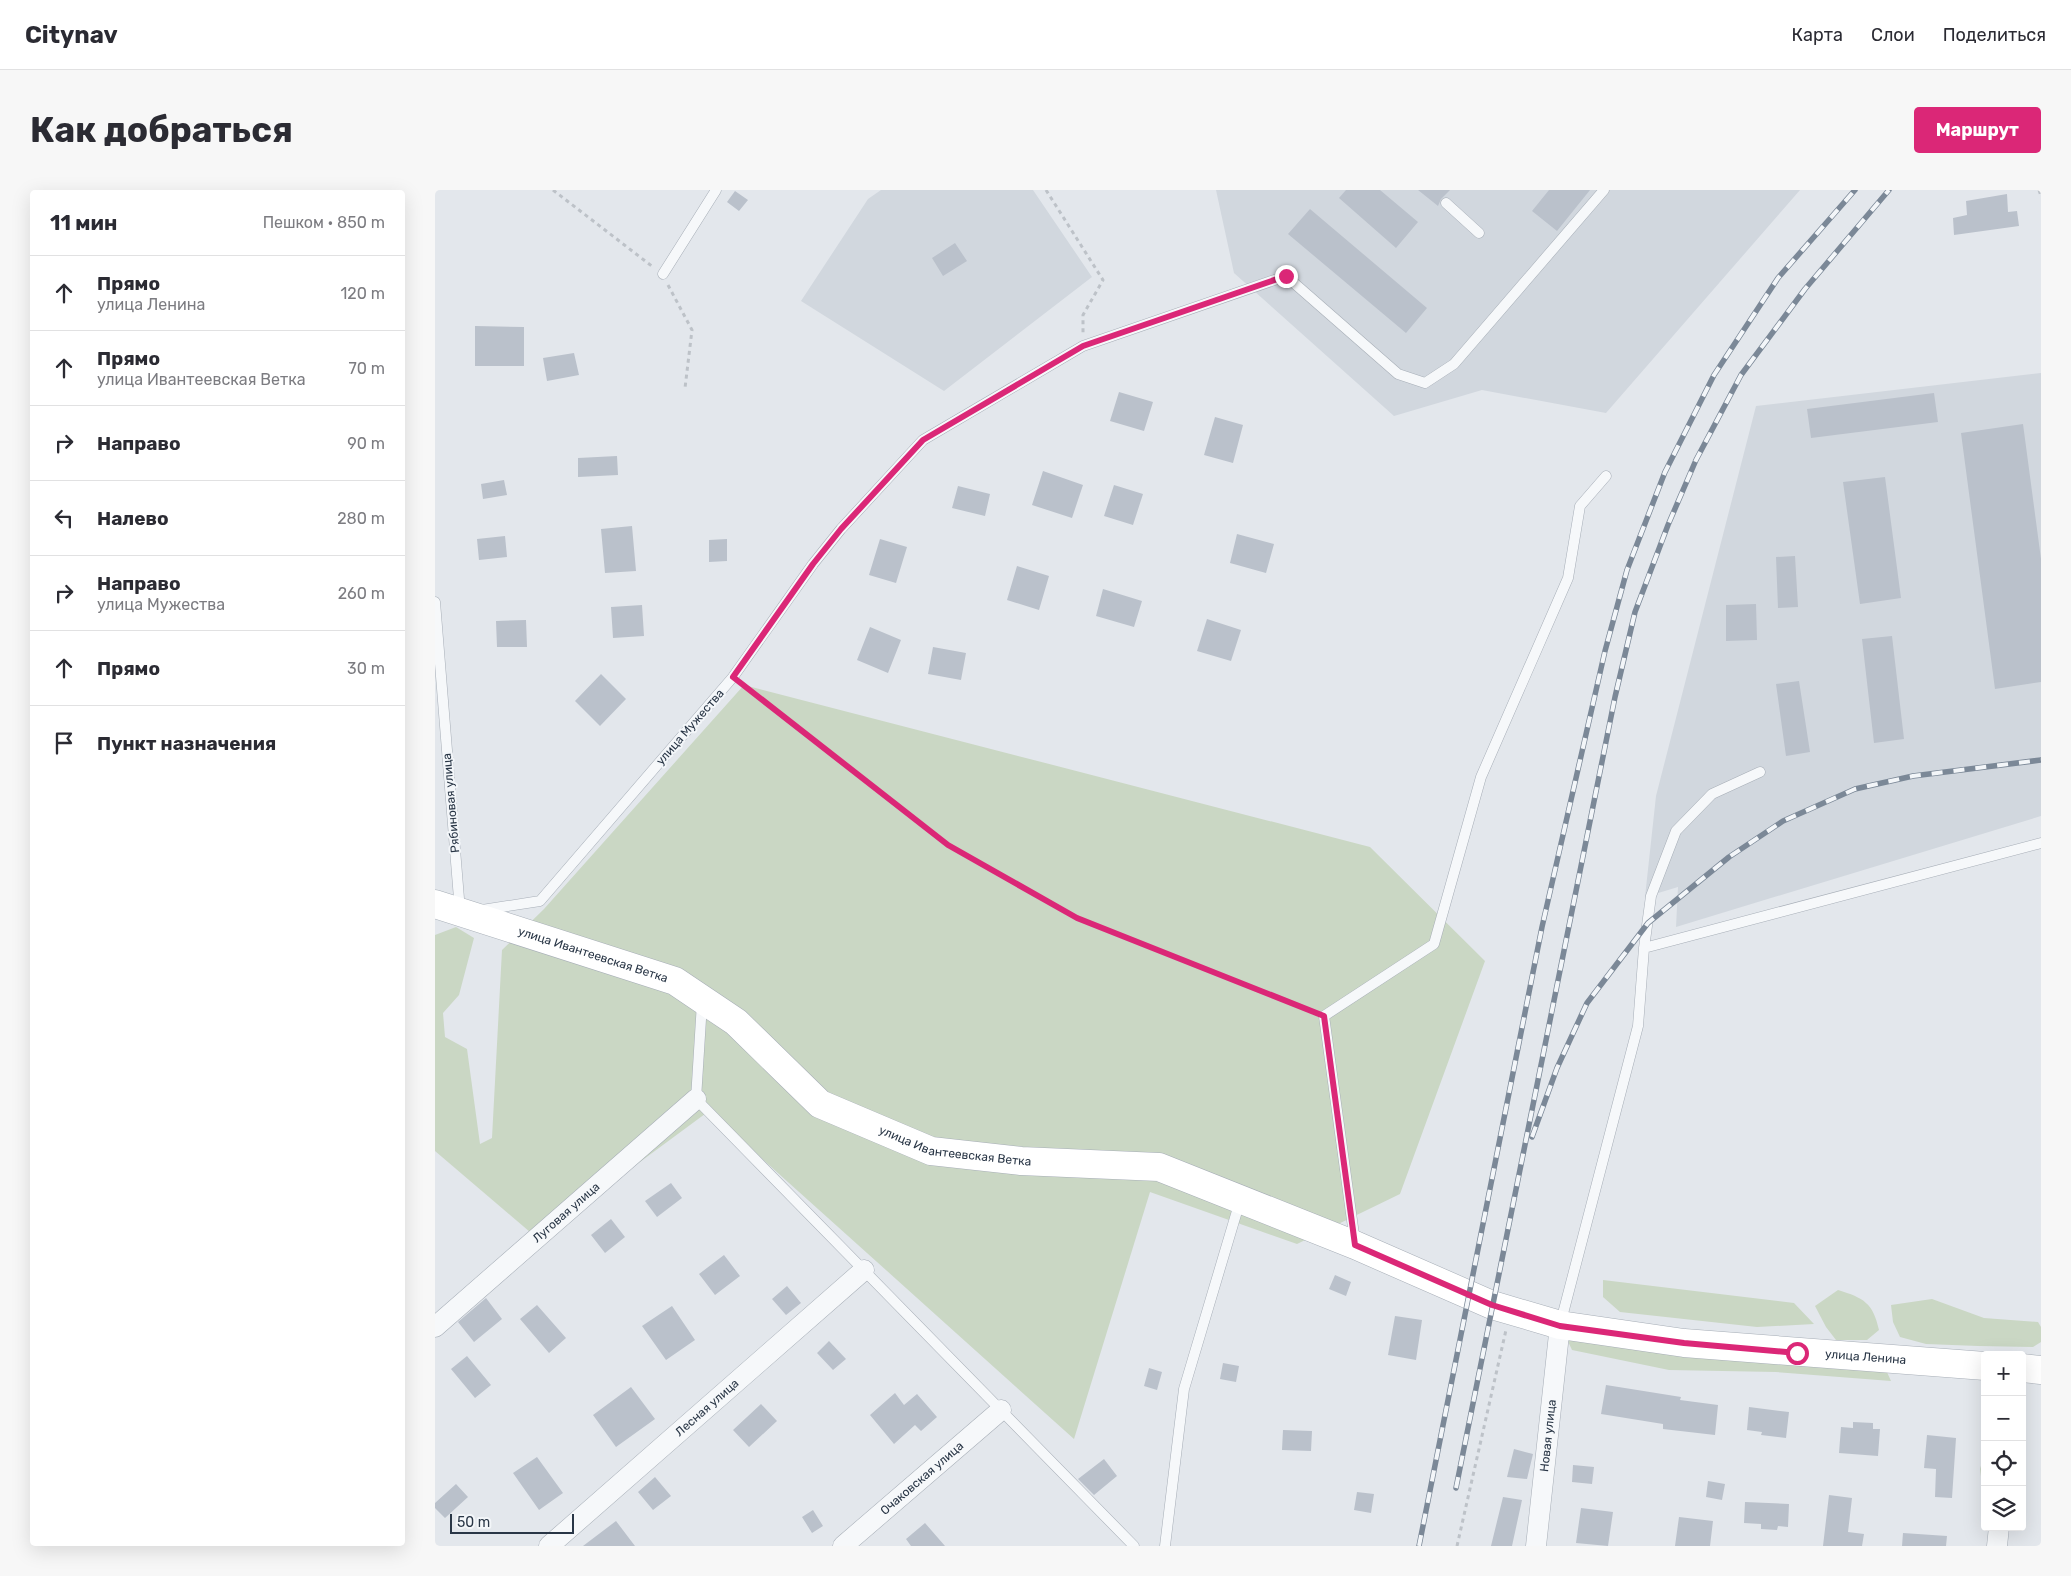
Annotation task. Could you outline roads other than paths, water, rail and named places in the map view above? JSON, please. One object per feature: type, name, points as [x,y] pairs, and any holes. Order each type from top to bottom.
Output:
[{"type":"main road","name":"улица Ивантеевская Ветка","points":[[435,904],[461,914],[675,981],[736,1022],[820,1104],[931,1151],[1021,1161],[1159,1167],[1240,1201],[1355,1245],[1510,1311]]},
{"type":"main road","name":"улица Ленина","points":[[1510,1311],[1560,1326],[1684,1343],[1981,1366]]},
{"type":"main road","points":[[2026,1368],[2041,1370]]},
{"type":"street","name":"Луговая улица","points":[[435,1327],[696,1098]]},
{"type":"street","name":"Лесная улица","points":[[549,1546],[864,1270]]},
{"type":"street","name":"Новая улица","points":[[1536,1546],[1560,1326]]},
{"type":"street","name":"Очаковская улица","points":[[843,1546],[1001,1410]]},
{"type":"street","points":[[1997,1546],[1999,1531]]},
{"type":"lane","points":[[663,274],[716,190]]},
{"type":"lane","name":"улица Мужества","points":[[461,914],[540,901],[733,677],[813,564],[841,529],[923,440],[1083,346],[1286,276],[1398,374],[1425,383],[1454,364],[1604,190]]},
{"type":"lane","points":[[1446,203],[1479,233]]},
{"type":"lane","points":[[1355,1245],[1324,1016],[1434,944],[1481,777],[1568,578],[1581,506],[1606,476]]},
{"type":"lane","name":"Рябиновая улица","points":[[435,602],[461,914]]},
{"type":"lane","points":[[1560,1326],[1638,1026],[1644,948],[1651,896],[1675,831],[1712,794],[1760,772]]},
{"type":"lane","points":[[1644,948],[2041,844]]},
{"type":"lane","points":[[703,999],[696,1098],[1134,1546]]},
{"type":"lane","points":[[1165,1546],[1185,1389],[1240,1201]]},
{"type":"railway","points":[[1419,1546],[1542,927],[1605,651],[1627,570],[1665,472],[1714,375],[1778,278],[1855,190]]},
{"type":"railway","points":[[1456,1488],[1615,697],[1635,612],[1668,525],[1696,460],[1741,375],[1805,289],[1889,190]]},
{"type":"railway","points":[[1532,1137],[1557,1068],[1587,1003],[1648,923],[1729,857],[1783,821],[1855,789],[1913,776],[2041,760]]}]
